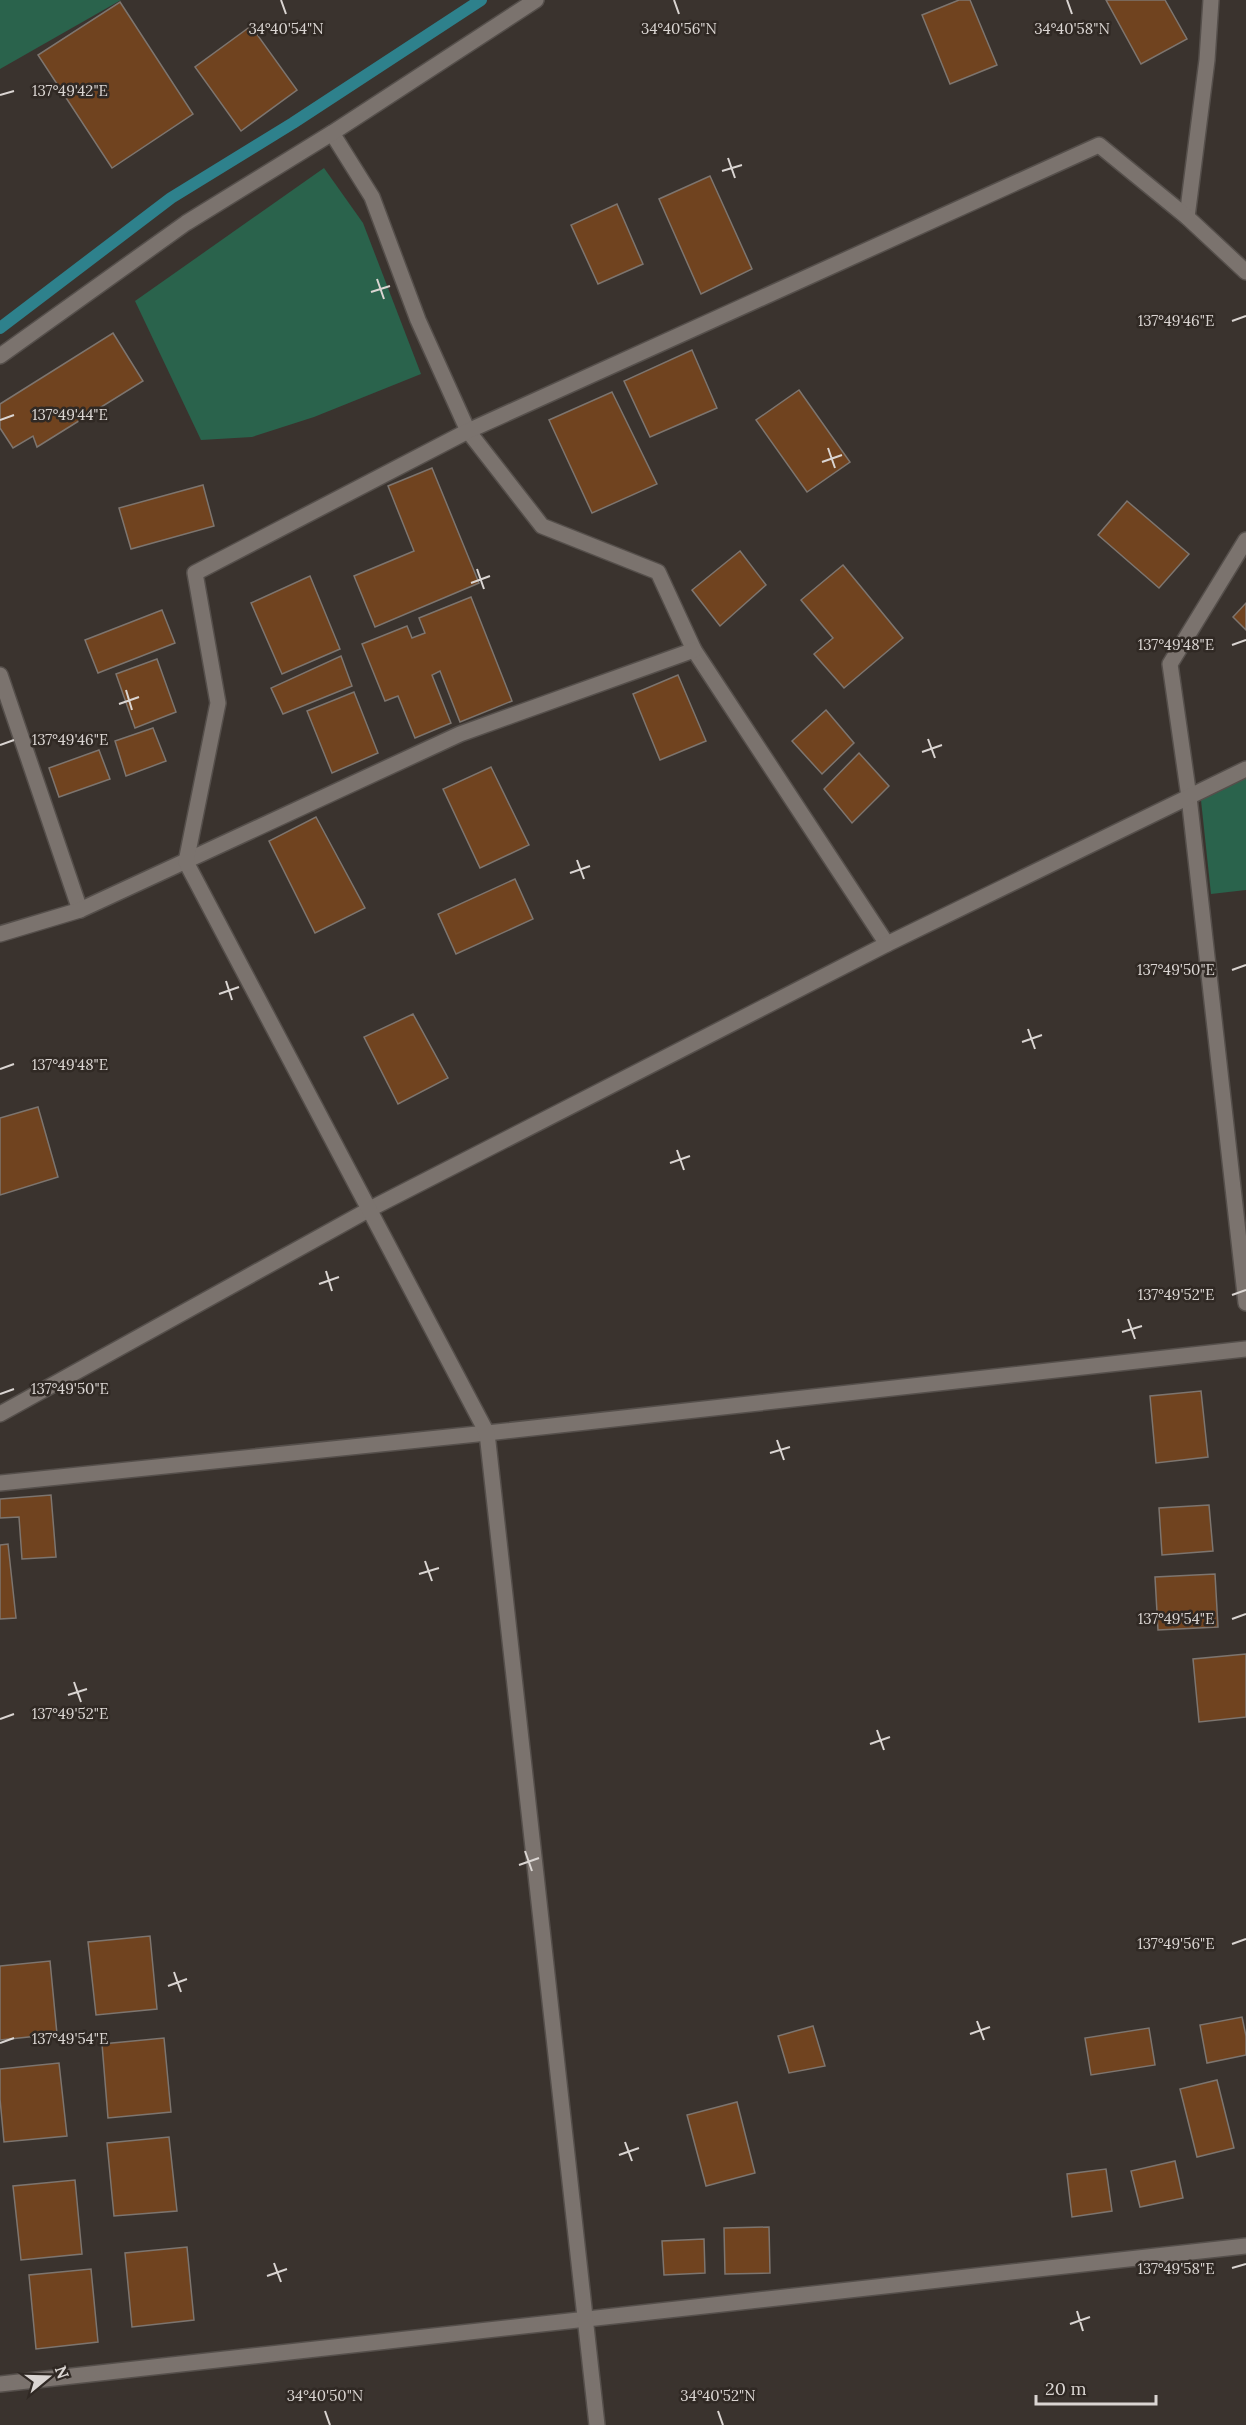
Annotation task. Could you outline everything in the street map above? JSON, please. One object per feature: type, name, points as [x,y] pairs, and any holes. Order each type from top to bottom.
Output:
[{"type":"street","points":[[0,356],[186,223],[332,133],[536,0]]},
{"type":"street","points":[[1187,216],[1207,60],[1211,0]]},
{"type":"street","points":[[332,133],[372,197],[418,320],[468,431],[542,526],[658,572],[694,650],[887,944]]},
{"type":"street","points":[[597,2425],[487,1434],[186,862],[218,703],[195,573],[468,431],[1099,145],[1187,216],[1246,272]]},
{"type":"street","points":[[1246,540],[1170,664],[1189,797],[1246,1303]]},
{"type":"street","points":[[0,934],[80,910],[460,734],[694,650]]},
{"type":"street","points":[[0,675],[80,910]]},
{"type":"street","points":[[0,1414],[370,1209],[887,944],[1246,769]]},
{"type":"street","points":[[0,1483],[487,1434],[1246,1348]]},
{"type":"street","points":[[0,2384],[1246,2246]]},
{"type":"green space","points":[[0,0],[121,0],[0,69]]},
{"type":"green space","points":[[324,168],[363,223],[421,374],[314,417],[252,437],[201,440],[135,301]]},
{"type":"green space","points":[[1246,769],[1246,890],[1211,894],[1200,791]]},
{"type":"building","points":[[959,0],[970,0],[997,65],[950,84],[922,15]]},
{"type":"building","points":[[1106,0],[1165,0],[1187,39],[1141,64]]},
{"type":"building","points":[[120,2],[193,114],[112,168],[38,55]]},
{"type":"building","points":[[251,26],[297,90],[241,131],[195,67]]},
{"type":"building","points":[[710,176],[752,269],[701,294],[659,199]]},
{"type":"building","points":[[617,204],[643,264],[598,284],[571,225]]},
{"type":"building","points":[[113,333],[143,381],[37,447],[33,436],[13,448],[0,428],[0,404]]},
{"type":"building","points":[[692,350],[717,408],[650,437],[624,381]]},
{"type":"building","points":[[799,390],[850,462],[807,492],[756,420]]},
{"type":"building","points":[[612,392],[657,484],[592,513],[549,420]]},
{"type":"building","points":[[432,468],[479,583],[375,627],[354,576],[414,551],[388,486]]},
{"type":"building","points":[[203,485],[214,526],[131,549],[119,508]]},
{"type":"building","points":[[1127,501],[1189,554],[1159,588],[1098,535]]},
{"type":"building","points":[[740,551],[766,585],[720,626],[692,590]]},
{"type":"building","points":[[843,565],[903,638],[844,688],[814,654],[833,638],[801,600]]},
{"type":"building","points":[[310,576],[340,649],[282,674],[251,603]]},
{"type":"building","points":[[471,597],[512,701],[460,722],[440,671],[432,675],[451,723],[415,738],[398,696],[385,701],[362,644],[407,626],[412,638],[425,633],[419,618]]},
{"type":"building","points":[[1246,603],[1246,630],[1233,617]]},
{"type":"building","points":[[162,610],[175,643],[98,673],[85,640]]},
{"type":"building","points":[[341,656],[352,686],[283,714],[271,688]]},
{"type":"building","points":[[157,659],[176,712],[135,728],[116,674]]},
{"type":"building","points":[[678,675],[706,741],[660,760],[633,694]]},
{"type":"building","points":[[354,692],[378,753],[332,773],[307,711]]},
{"type":"building","points":[[826,710],[854,743],[822,774],[792,741]]},
{"type":"building","points":[[153,728],[166,761],[126,776],[115,741]]},
{"type":"building","points":[[99,750],[110,779],[59,797],[49,768]]},
{"type":"building","points":[[859,753],[889,786],[852,823],[824,789]]},
{"type":"building","points":[[491,767],[529,845],[480,868],[443,789]]},
{"type":"building","points":[[316,817],[365,908],[315,933],[269,841]]},
{"type":"building","points":[[515,879],[533,919],[456,954],[438,914]]},
{"type":"building","points":[[413,1014],[448,1078],[398,1104],[364,1037]]},
{"type":"building","points":[[38,1107],[58,1177],[0,1195],[0,1118]]},
{"type":"building","points":[[1201,1391],[1208,1457],[1156,1463],[1150,1396]]},
{"type":"building","points":[[51,1495],[56,1557],[22,1559],[19,1517],[0,1518],[0,1499]]},
{"type":"building","points":[[1209,1505],[1213,1551],[1162,1555],[1159,1508]]},
{"type":"building","points":[[8,1544],[16,1618],[0,1619],[0,1545]]},
{"type":"building","points":[[1215,1574],[1218,1627],[1158,1630],[1155,1577]]},
{"type":"building","points":[[1246,1654],[1246,1717],[1199,1722],[1193,1659]]},
{"type":"building","points":[[150,1936],[157,2009],[96,2015],[88,1942]]},
{"type":"building","points":[[50,1961],[57,2034],[0,2040],[0,1966]]},
{"type":"building","points":[[1242,2017],[1246,2036],[1246,2055],[1207,2063],[1200,2025]]},
{"type":"building","points":[[813,2026],[825,2066],[789,2073],[778,2036]]},
{"type":"building","points":[[1149,2028],[1155,2065],[1091,2075],[1085,2038]]},
{"type":"building","points":[[164,2038],[171,2112],[108,2118],[102,2044]]},
{"type":"building","points":[[59,2063],[67,2136],[4,2142],[0,2069]]},
{"type":"building","points":[[1217,2080],[1234,2148],[1197,2157],[1180,2089]]},
{"type":"building","points":[[737,2102],[755,2173],[706,2186],[687,2115]]},
{"type":"building","points":[[169,2137],[177,2211],[114,2216],[107,2143]]},
{"type":"building","points":[[1175,2161],[1183,2198],[1140,2207],[1131,2171]]},
{"type":"building","points":[[1106,2169],[1112,2211],[1072,2217],[1067,2174]]},
{"type":"building","points":[[75,2180],[82,2254],[21,2260],[13,2186]]},
{"type":"building","points":[[769,2227],[770,2273],[725,2274],[724,2228]]},
{"type":"building","points":[[704,2239],[705,2273],[664,2275],[662,2241]]},
{"type":"building","points":[[187,2247],[194,2320],[132,2327],[125,2253]]},
{"type":"building","points":[[91,2269],[98,2342],[36,2349],[29,2275]]},
{"type":"waterway","points":[[0,328],[171,198],[293,123],[481,0]]}]
